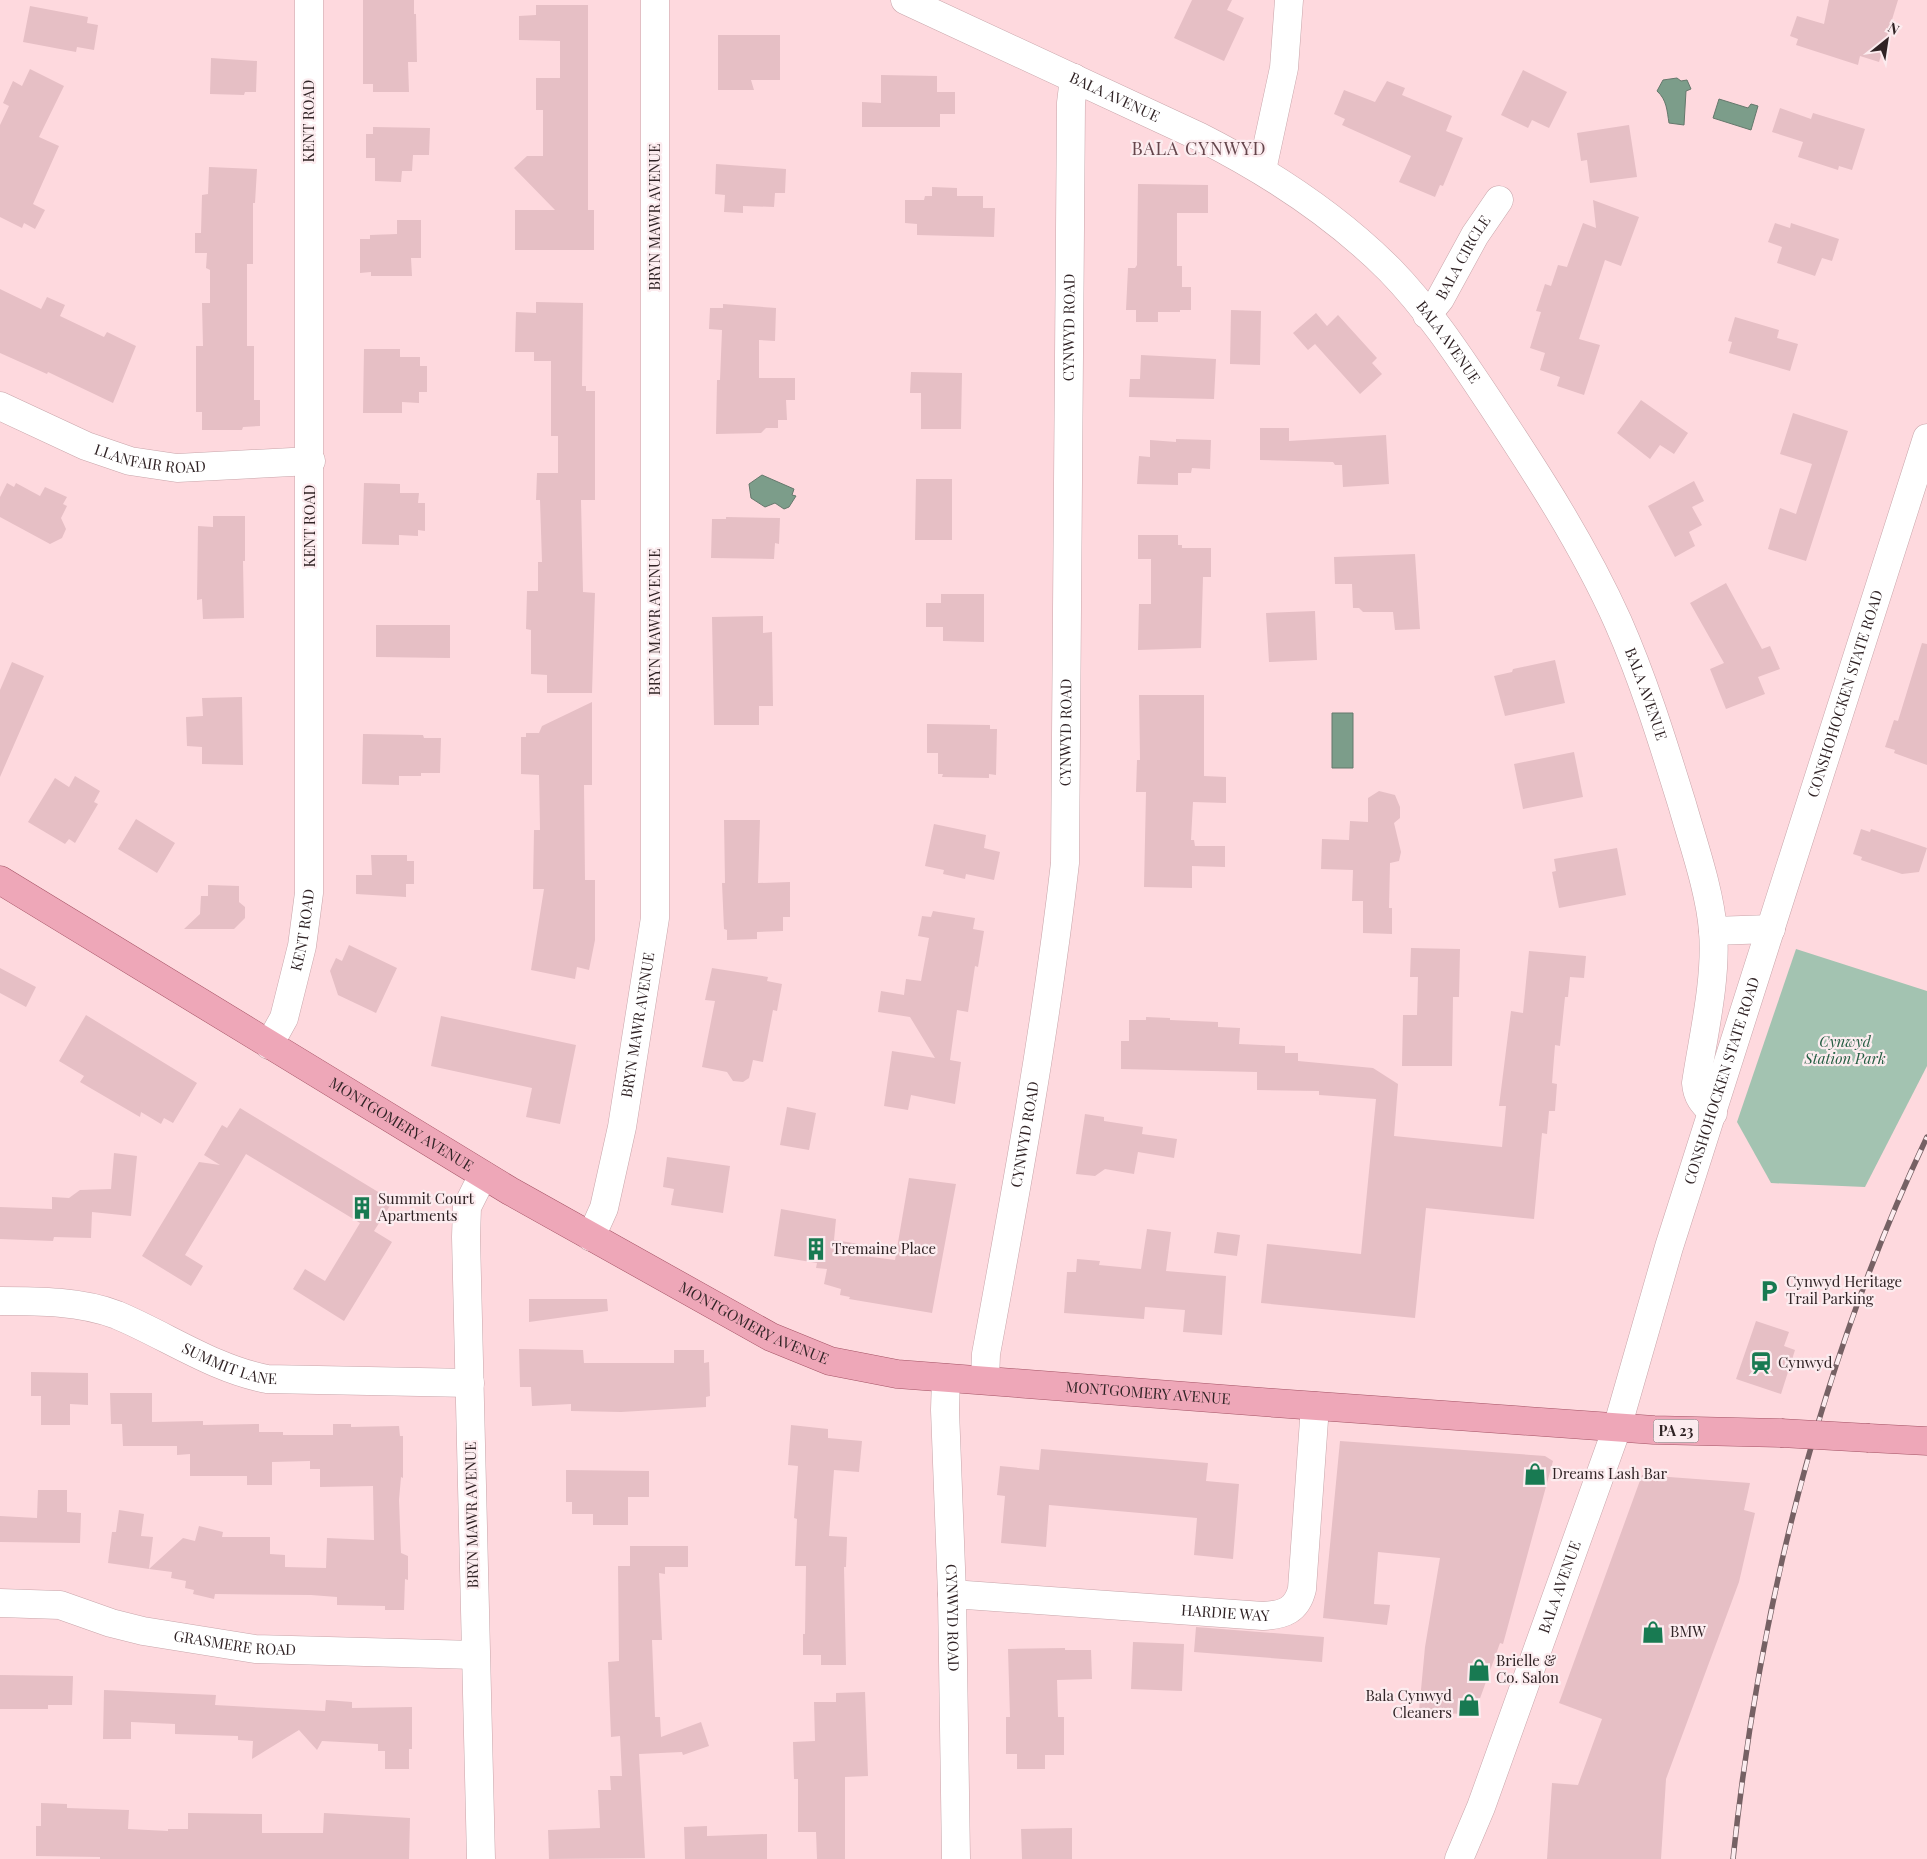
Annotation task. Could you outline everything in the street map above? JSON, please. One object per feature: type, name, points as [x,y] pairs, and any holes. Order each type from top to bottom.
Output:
[{"type":"main road","name":"MONTGOMERY AVENUE","points":[[0,880],[483,1174],[771,1336],[809,1353],[852,1367],[897,1374],[1617,1428]]},
{"type":"main road","name":"PA 23","points":[[1617,1428],[1781,1433],[1927,1441]]},
{"type":"street","name":"KENT ROAD","points":[[269,1045],[284,1018],[302,946],[309,893],[311,461],[309,0]]},
{"type":"street","name":"BRYN MAWR AVENUE","points":[[592,1236],[604,1208],[622,1127],[655,918],[656,0]]},
{"type":"street","name":"BALA AVENUE","points":[[905,0],[1200,137],[1262,170],[1326,213],[1392,272],[1461,360],[1527,458],[1584,554],[1617,620],[1645,690],[1694,846],[1713,931],[1713,964],[1696,1083],[1701,1101],[1713,1113]]},
{"type":"street","points":[[1262,170],[1284,68],[1289,0]]},
{"type":"street","name":"CYNWYD ROAD","points":[[985,1380],[986,1354],[1054,955],[1065,864],[1071,113],[1074,78]]},
{"type":"street","name":"BALA CIRCLE","points":[[1427,315],[1440,299],[1475,235],[1499,200]]},
{"type":"street","name":"LLANFAIR ROAD","points":[[0,406],[86,446],[130,461],[177,468],[311,461]]},
{"type":"street","name":"CONSHOHOCKEN STATE ROAD","points":[[1617,1428],[1669,1247],[1927,438]]},
{"type":"street","points":[[1713,931],[1771,929]]},
{"type":"street","name":"BRYN MAWR AVENUE","points":[[481,1859],[474,1655],[467,1207],[483,1174]]},
{"type":"street","name":"SUMMIT LANE","points":[[0,1301],[31,1301],[85,1307],[115,1314],[241,1374],[267,1379],[470,1383]]},
{"type":"street","name":"CYNWYD ROAD","points":[[946,1378],[945,1420],[952,1594],[956,1859]]},
{"type":"street","name":"HARDIE WAY","points":[[952,1594],[1263,1616],[1288,1611],[1297,1604],[1302,1589],[1315,1406]]},
{"type":"street","name":"BALA AVENUE","points":[[1459,1859],[1481,1807],[1617,1428]]},
{"type":"street","name":"GRASMERE ROAD","points":[[0,1603],[60,1605],[111,1623],[255,1649],[474,1655]]},
{"type":"green space","name":"Cynwyd Station Park","points":[[1796,949],[1927,991],[1927,1066],[1865,1187],[1771,1183],[1737,1122]]},
{"type":"shaded area","points":[[1677,78],[1681,81],[1687,80],[1691,89],[1686,91],[1684,125],[1669,123],[1665,102],[1657,91],[1663,80]]},
{"type":"shaded area","points":[[1719,99],[1748,108],[1751,104],[1758,106],[1751,130],[1713,118]]},
{"type":"shaded area","points":[[762,475],[794,489],[792,495],[796,496],[789,507],[784,509],[775,503],[765,507],[751,498],[749,484]]},
{"type":"shaded area","points":[[1332,713],[1353,713],[1353,768],[1332,768]]},
{"type":"building","points":[[363,0],[414,0],[417,62],[408,62],[409,92],[373,92],[373,84],[363,84]]},
{"type":"building","points":[[1192,0],[1232,0],[1227,10],[1244,18],[1224,61],[1174,38]]},
{"type":"building","points":[[1829,0],[1898,0],[1879,62],[1860,56],[1858,65],[1796,45],[1798,39],[1790,36],[1797,16],[1824,24]]},
{"type":"building","points":[[536,5],[588,5],[588,210],[594,210],[594,250],[515,250],[515,210],[555,210],[514,168],[527,156],[543,156],[543,110],[536,110],[536,78],[560,78],[560,41],[519,40],[519,16],[536,15]]},
{"type":"building","points":[[30,6],[88,17],[87,23],[98,25],[94,50],[77,47],[76,52],[23,42]]},
{"type":"building","points":[[718,35],[780,35],[780,80],[751,80],[754,90],[718,90]]},
{"type":"building","points":[[211,58],[257,61],[256,92],[245,92],[244,95],[210,94]]},
{"type":"building","points":[[30,69],[64,86],[39,137],[59,146],[33,204],[45,210],[35,229],[24,223],[22,228],[0,217],[0,125],[9,106],[3,103],[13,81],[22,86]]},
{"type":"building","points":[[1523,70],[1567,92],[1549,128],[1532,120],[1528,128],[1501,115]]},
{"type":"building","points":[[881,75],[937,76],[937,92],[955,92],[955,114],[940,114],[940,127],[862,127],[862,102],[881,103]]},
{"type":"building","points":[[1387,81],[1405,88],[1402,95],[1452,116],[1446,131],[1463,138],[1443,186],[1440,185],[1435,197],[1399,182],[1411,156],[1342,125],[1345,119],[1334,114],[1344,90],[1375,102]]},
{"type":"building","points":[[1780,108],[1811,119],[1813,113],[1865,129],[1852,170],[1839,166],[1838,170],[1798,157],[1803,142],[1772,132]]},
{"type":"building","points":[[1629,125],[1637,177],[1590,183],[1587,160],[1581,161],[1577,133]]},
{"type":"building","points":[[373,127],[430,128],[429,155],[413,155],[412,171],[402,171],[401,182],[375,181],[375,158],[366,158],[366,134],[373,134]]},
{"type":"building","points":[[716,164],[786,169],[785,193],[775,193],[774,207],[743,206],[743,213],[724,212],[725,195],[715,194]]},
{"type":"building","points":[[209,167],[257,169],[255,203],[253,203],[253,264],[247,264],[247,346],[254,346],[254,400],[260,400],[260,426],[243,427],[242,430],[202,430],[202,412],[196,412],[196,346],[203,346],[202,303],[210,303],[210,270],[206,268],[207,253],[195,253],[195,233],[201,233],[202,195],[208,194]]},
{"type":"building","points":[[1138,184],[1208,185],[1208,213],[1177,213],[1177,266],[1182,266],[1182,287],[1191,287],[1191,310],[1158,312],[1158,322],[1136,322],[1136,310],[1126,310],[1128,268],[1135,268],[1137,265]]},
{"type":"building","points":[[932,187],[957,188],[957,196],[983,196],[983,208],[995,208],[994,237],[917,235],[917,224],[905,223],[905,200],[924,200],[925,196],[932,196]]},
{"type":"building","points":[[1593,200],[1639,217],[1621,266],[1605,260],[1579,339],[1600,345],[1584,395],[1557,386],[1560,377],[1540,370],[1545,353],[1530,348],[1541,312],[1536,311],[1545,284],[1551,286],[1558,265],[1567,267],[1583,223],[1596,228]]},
{"type":"building","points":[[397,220],[421,220],[421,258],[411,258],[412,276],[371,276],[371,272],[360,273],[360,239],[370,239],[370,235],[397,234]]},
{"type":"building","points":[[1775,223],[1790,228],[1791,223],[1839,239],[1832,261],[1822,258],[1815,276],[1777,263],[1782,247],[1768,242]]},
{"type":"building","points":[[0,289],[41,309],[47,297],[65,305],[60,316],[104,337],[107,332],[136,346],[113,403],[48,372],[47,374],[0,353]]},
{"type":"building","points":[[536,302],[583,303],[582,386],[586,386],[586,391],[595,391],[595,500],[581,500],[583,592],[595,593],[592,693],[547,693],[547,675],[531,674],[531,630],[526,629],[527,591],[538,591],[538,562],[542,562],[540,500],[536,500],[537,473],[558,473],[558,436],[551,436],[551,361],[534,361],[534,352],[515,352],[516,312],[536,313]]},
{"type":"building","points":[[723,304],[776,308],[775,341],[759,340],[759,378],[795,378],[795,400],[786,400],[787,420],[778,420],[778,428],[766,428],[761,433],[716,434],[717,380],[720,380],[722,330],[709,329],[710,308],[723,308]]},
{"type":"building","points":[[1231,310],[1261,311],[1260,365],[1230,364]]},
{"type":"building","points":[[1316,313],[1327,326],[1338,315],[1377,358],[1372,363],[1382,374],[1360,394],[1315,344],[1308,350],[1293,333]]},
{"type":"building","points":[[1735,317],[1779,330],[1777,338],[1798,344],[1790,371],[1729,353],[1732,342],[1728,341]]},
{"type":"building","points":[[364,349],[400,349],[400,357],[420,357],[420,366],[427,366],[427,392],[419,392],[419,403],[402,402],[402,413],[363,413]]},
{"type":"building","points":[[1141,355],[1216,359],[1214,399],[1129,397],[1130,379],[1140,379]]},
{"type":"building","points":[[911,372],[962,373],[961,429],[921,429],[921,393],[910,393]]},
{"type":"building","points":[[1641,400],[1688,433],[1674,454],[1660,445],[1650,459],[1617,433]]},
{"type":"building","points":[[1793,413],[1848,431],[1806,561],[1768,549],[1780,508],[1796,514],[1812,464],[1780,454]]},
{"type":"building","points":[[1260,428],[1289,428],[1289,441],[1386,435],[1389,484],[1343,487],[1342,465],[1335,465],[1333,462],[1260,460]]},
{"type":"building","points":[[1176,439],[1211,440],[1210,469],[1192,468],[1191,473],[1178,473],[1178,485],[1137,484],[1139,456],[1150,457],[1150,440],[1176,442]]},
{"type":"building","points":[[916,479],[952,479],[952,540],[915,540]]},
{"type":"building","points":[[1694,481],[1704,501],[1692,507],[1702,525],[1689,532],[1695,546],[1675,557],[1648,506]]},
{"type":"building","points":[[7,483],[14,487],[16,483],[40,496],[45,487],[67,497],[63,504],[67,506],[61,518],[66,529],[62,538],[50,544],[0,517],[0,497]]},
{"type":"building","points":[[364,483],[400,484],[400,493],[419,493],[418,503],[425,503],[425,531],[418,530],[418,536],[399,535],[399,545],[362,544]]},
{"type":"building","points":[[213,516],[245,516],[245,561],[243,561],[244,618],[203,619],[202,599],[197,600],[198,526],[213,527]]},
{"type":"building","points":[[726,517],[780,518],[779,544],[775,543],[774,559],[711,558],[712,519],[726,519]]},
{"type":"building","points":[[1138,535],[1178,535],[1178,545],[1182,545],[1182,548],[1211,548],[1211,577],[1203,577],[1201,648],[1138,650],[1139,604],[1151,604],[1151,559],[1138,559]]},
{"type":"building","points":[[1415,554],[1420,629],[1395,630],[1393,612],[1363,612],[1359,608],[1353,608],[1352,584],[1335,584],[1334,557]]},
{"type":"building","points":[[1726,583],[1762,649],[1770,646],[1780,669],[1758,677],[1765,694],[1726,709],[1710,669],[1724,663],[1690,603]]},
{"type":"building","points":[[941,594],[984,594],[984,642],[943,641],[943,627],[926,627],[926,603],[941,603]]},
{"type":"building","points":[[1315,611],[1317,660],[1269,662],[1266,613]]},
{"type":"building","points":[[763,616],[763,633],[772,632],[773,706],[759,706],[759,725],[714,725],[712,617]]},
{"type":"building","points":[[376,625],[450,625],[450,658],[376,657]]},
{"type":"building","points":[[1922,643],[1927,644],[1927,765],[1894,753],[1895,750],[1885,747],[1894,720],[1898,721]]},
{"type":"building","points":[[1555,660],[1565,703],[1505,716],[1494,676],[1512,672],[1513,669]]},
{"type":"building","points":[[12,662],[44,676],[0,777],[0,690]]},
{"type":"building","points":[[1139,695],[1204,695],[1204,776],[1226,777],[1226,803],[1193,802],[1191,840],[1194,840],[1195,846],[1225,846],[1225,867],[1192,866],[1192,888],[1144,887],[1146,792],[1136,792],[1137,760],[1140,760]]},
{"type":"building","points":[[242,697],[243,765],[202,764],[202,747],[187,746],[186,717],[203,716],[202,698]]},
{"type":"building","points":[[592,702],[592,785],[584,785],[585,880],[595,880],[595,940],[589,970],[577,967],[575,979],[531,970],[544,889],[533,889],[534,830],[540,830],[539,775],[521,774],[521,737],[526,737],[526,733],[539,733],[542,726]]},
{"type":"building","points":[[927,724],[990,725],[990,729],[997,729],[996,775],[989,774],[989,778],[942,777],[943,774],[938,774],[938,753],[927,753]]},
{"type":"building","points":[[363,734],[423,735],[424,738],[441,738],[440,773],[421,773],[421,776],[399,776],[399,785],[362,784]]},
{"type":"building","points":[[1574,752],[1583,797],[1523,809],[1514,764]]},
{"type":"building","points":[[75,776],[100,791],[94,802],[98,804],[75,843],[69,839],[65,844],[28,822],[55,778],[69,787]]},
{"type":"building","points":[[1379,791],[1395,795],[1400,807],[1400,818],[1394,823],[1401,852],[1399,861],[1390,863],[1389,908],[1392,908],[1392,934],[1363,933],[1363,901],[1352,901],[1353,870],[1321,869],[1322,839],[1349,840],[1350,821],[1368,822],[1368,798]]},
{"type":"building","points":[[136,819],[175,843],[157,873],[118,849]]},
{"type":"building","points":[[724,820],[760,820],[758,883],[790,882],[790,917],[783,917],[783,931],[757,932],[757,939],[727,940],[727,930],[724,929],[722,883],[725,883]]},
{"type":"building","points":[[934,824],[986,835],[984,848],[1000,852],[994,880],[966,874],[965,879],[943,874],[944,870],[925,866]]},
{"type":"building","points":[[1861,829],[1870,832],[1871,829],[1927,848],[1919,872],[1902,874],[1861,860],[1862,857],[1853,854]]},
{"type":"building","points":[[1617,848],[1626,895],[1559,908],[1552,872],[1556,871],[1554,859]]},
{"type":"building","points":[[371,855],[407,855],[407,861],[414,861],[414,884],[406,884],[406,897],[356,894],[356,875],[372,875]]},
{"type":"building","points":[[208,885],[239,886],[239,902],[245,907],[245,918],[234,929],[184,929],[200,914],[201,896],[208,896]]},
{"type":"building","points":[[933,911],[975,918],[973,929],[984,931],[978,967],[975,966],[968,1012],[957,1010],[950,1060],[961,1062],[955,1104],[911,1095],[908,1110],[884,1106],[892,1051],[935,1058],[910,1017],[878,1012],[881,991],[904,995],[906,979],[921,981],[929,938],[918,936],[922,916],[931,917]]},
{"type":"building","points":[[349,945],[397,968],[376,1013],[338,995],[330,971],[336,958],[342,961]]},
{"type":"building","points":[[1411,948],[1460,949],[1459,997],[1453,997],[1452,1066],[1402,1066],[1403,1015],[1417,1015],[1418,977],[1410,977]]},
{"type":"building","points":[[1529,951],[1586,956],[1584,978],[1570,977],[1568,997],[1565,997],[1560,1046],[1555,1045],[1552,1083],[1557,1084],[1555,1111],[1549,1111],[1547,1134],[1542,1133],[1534,1219],[1426,1208],[1415,1318],[1261,1303],[1267,1244],[1361,1254],[1376,1099],[1319,1095],[1319,1091],[1257,1090],[1257,1072],[1121,1069],[1121,1041],[1129,1041],[1129,1020],[1146,1020],[1146,1017],[1218,1022],[1218,1027],[1240,1028],[1239,1044],[1285,1046],[1285,1053],[1298,1053],[1298,1061],[1373,1068],[1398,1084],[1394,1136],[1502,1147],[1506,1106],[1499,1106],[1511,1011],[1523,1013]]},
{"type":"building","points":[[0,968],[36,987],[26,1007],[0,993]]},
{"type":"building","points":[[712,968],[768,977],[767,981],[782,984],[777,1011],[773,1010],[763,1062],[753,1060],[749,1078],[743,1082],[733,1081],[727,1072],[702,1067],[715,1001],[705,1000]]},
{"type":"building","points":[[86,1015],[197,1083],[173,1123],[164,1118],[161,1124],[141,1112],[140,1117],[80,1082],[84,1076],[59,1061]]},
{"type":"building","points":[[441,1016],[576,1045],[560,1124],[526,1117],[532,1088],[431,1066]]},
{"type":"building","points":[[787,1107],[816,1113],[809,1150],[780,1145]]},
{"type":"building","name":"Summit Court Apartments","points":[[240,1108],[393,1201],[374,1231],[392,1242],[344,1321],[293,1289],[305,1269],[325,1281],[360,1223],[246,1154],[185,1255],[203,1266],[191,1286],[142,1256],[199,1162],[220,1165],[204,1155],[222,1125],[227,1128]]},
{"type":"building","points":[[1085,1114],[1104,1117],[1104,1121],[1143,1127],[1142,1134],[1177,1139],[1174,1158],[1138,1152],[1134,1174],[1105,1169],[1095,1176],[1076,1174]]},
{"type":"building","points":[[114,1153],[137,1156],[131,1216],[92,1212],[91,1238],[54,1237],[53,1241],[0,1239],[0,1207],[52,1209],[52,1197],[69,1198],[80,1190],[111,1189]]},
{"type":"building","points":[[667,1157],[730,1166],[723,1213],[671,1205],[674,1189],[663,1187]]},
{"type":"building","name":"Tremaine Place","points":[[909,1178],[956,1184],[932,1313],[849,1299],[850,1297],[840,1295],[841,1289],[824,1284],[827,1269],[816,1268],[817,1263],[774,1256],[781,1209],[836,1219],[834,1240],[859,1244],[857,1255],[895,1260]]},
{"type":"building","points":[[1147,1229],[1171,1232],[1166,1271],[1226,1276],[1222,1335],[1183,1332],[1185,1310],[1145,1307],[1144,1319],[1064,1313],[1067,1272],[1076,1272],[1077,1259],[1100,1261],[1099,1265],[1141,1269]]},
{"type":"building","points":[[1217,1232],[1240,1235],[1237,1256],[1214,1253]]},
{"type":"building","points":[[529,1299],[607,1299],[608,1311],[529,1322]]},
{"type":"building","points":[[1756,1321],[1789,1332],[1784,1346],[1795,1350],[1781,1394],[1736,1379]]},
{"type":"building","points":[[519,1349],[583,1350],[584,1363],[674,1363],[674,1350],[704,1350],[704,1363],[709,1362],[710,1396],[706,1397],[706,1407],[621,1412],[571,1411],[571,1404],[532,1406],[531,1387],[520,1387]]},
{"type":"building","points":[[31,1372],[88,1373],[88,1405],[70,1404],[70,1425],[41,1425],[41,1396],[31,1396]]},
{"type":"building","points":[[110,1393],[152,1393],[152,1422],[203,1421],[203,1425],[259,1424],[259,1432],[283,1432],[283,1435],[333,1435],[333,1424],[351,1424],[351,1427],[399,1426],[400,1436],[403,1436],[403,1478],[401,1477],[399,1500],[401,1553],[408,1556],[408,1580],[405,1579],[404,1610],[385,1610],[385,1606],[337,1605],[337,1597],[311,1595],[215,1594],[214,1599],[193,1594],[194,1590],[185,1588],[186,1581],[171,1578],[172,1572],[149,1569],[183,1538],[195,1541],[199,1526],[223,1532],[222,1537],[270,1537],[270,1554],[285,1555],[285,1567],[326,1568],[327,1538],[374,1540],[373,1486],[320,1487],[320,1469],[310,1469],[310,1461],[272,1462],[272,1485],[247,1485],[247,1476],[190,1476],[190,1454],[177,1455],[177,1446],[123,1446],[122,1424],[111,1424]]},
{"type":"building","points":[[791,1425],[828,1429],[828,1438],[862,1441],[859,1472],[834,1470],[829,1536],[847,1537],[846,1567],[844,1567],[846,1665],[821,1665],[821,1655],[803,1655],[806,1566],[795,1566],[797,1519],[794,1518],[798,1466],[788,1465]]},
{"type":"building","points":[[1340,1441],[1545,1456],[1553,1461],[1503,1644],[1500,1643],[1474,1715],[1419,1711],[1425,1647],[1440,1558],[1378,1552],[1374,1604],[1390,1605],[1387,1625],[1323,1618]]},
{"type":"building","points":[[1041,1449],[1208,1463],[1206,1481],[1239,1484],[1233,1559],[1194,1555],[1197,1518],[1049,1505],[1046,1547],[1001,1543],[1005,1496],[997,1495],[1000,1466],[1039,1470]]},
{"type":"building","points":[[566,1470],[649,1471],[649,1497],[628,1497],[628,1525],[593,1525],[593,1514],[572,1514],[572,1502],[566,1502]]},
{"type":"building","points":[[1642,1475],[1750,1483],[1744,1510],[1755,1513],[1739,1582],[1666,1779],[1661,1859],[1547,1859],[1552,1783],[1578,1785],[1602,1719],[1559,1703]]},
{"type":"building","points":[[38,1490],[67,1490],[67,1512],[81,1513],[80,1543],[0,1542],[0,1516],[37,1518]]},
{"type":"building","points":[[119,1510],[144,1514],[141,1536],[153,1537],[149,1569],[108,1563],[112,1532],[116,1532]]},
{"type":"building","points":[[630,1546],[688,1546],[688,1567],[665,1567],[665,1574],[659,1573],[662,1640],[652,1640],[655,1717],[660,1717],[661,1737],[701,1722],[709,1746],[683,1755],[682,1752],[639,1754],[645,1858],[549,1859],[548,1830],[600,1828],[598,1790],[611,1790],[610,1776],[622,1776],[620,1736],[611,1737],[608,1662],[619,1661],[618,1566],[630,1566]]},
{"type":"building","points":[[1196,1627],[1324,1637],[1322,1662],[1194,1652]]},
{"type":"building","points":[[1133,1642],[1184,1644],[1182,1691],[1131,1689]]},
{"type":"building","points":[[1065,1648],[1065,1650],[1091,1650],[1092,1679],[1057,1680],[1058,1717],[1064,1717],[1064,1755],[1045,1755],[1045,1769],[1017,1769],[1017,1754],[1006,1754],[1006,1717],[1010,1717],[1008,1649]]},
{"type":"building","points":[[0,1675],[73,1676],[72,1705],[48,1705],[48,1709],[0,1709]]},
{"type":"building","points":[[104,1690],[216,1695],[215,1705],[325,1711],[326,1700],[352,1702],[352,1708],[412,1707],[412,1749],[409,1749],[409,1769],[385,1769],[385,1751],[378,1751],[378,1744],[322,1741],[317,1750],[299,1730],[252,1759],[253,1741],[238,1740],[238,1736],[175,1734],[175,1724],[131,1722],[131,1739],[103,1739]]},
{"type":"building","points":[[865,1692],[868,1776],[845,1777],[845,1859],[817,1859],[816,1832],[798,1832],[798,1779],[794,1779],[793,1742],[815,1741],[814,1702],[836,1702],[836,1693]]},
{"type":"building","points":[[41,1803],[67,1804],[67,1808],[129,1810],[128,1829],[168,1831],[168,1829],[188,1829],[188,1813],[262,1814],[262,1833],[323,1833],[324,1813],[410,1818],[409,1859],[100,1859],[100,1857],[36,1856],[36,1826],[41,1826]]},
{"type":"building","points":[[707,1826],[707,1836],[767,1834],[767,1859],[685,1859],[684,1827]]},
{"type":"building","points":[[1072,1828],[1072,1859],[1022,1859],[1021,1829]]},
{"type":"railway","points":[[1733,1859],[1744,1766],[1759,1673],[1778,1581],[1800,1490],[1825,1399],[1855,1310],[1889,1223],[1927,1137]]},
{"type":"place","name":"Summit Court Apartments","points":[[362,1208]]},
{"type":"place","name":"Tremaine Place","points":[[816,1249]]},
{"type":"place","name":"Cynwyd Heritage Trail Parking","points":[[1769,1291]]},
{"type":"place","name":"Cynwyd","points":[[1761,1363]]},
{"type":"place","name":"Dreams Lash Bar","points":[[1535,1474]]},
{"type":"place","name":"BMW","points":[[1653,1632]]},
{"type":"place","name":"Brielle & Co. Salon","points":[[1479,1670]]},
{"type":"place","name":"Bala Cynwyd Cleaners","points":[[1469,1705]]},
{"type":"district","name":"BALA CYNWYD","points":[[1199,149]]}]
